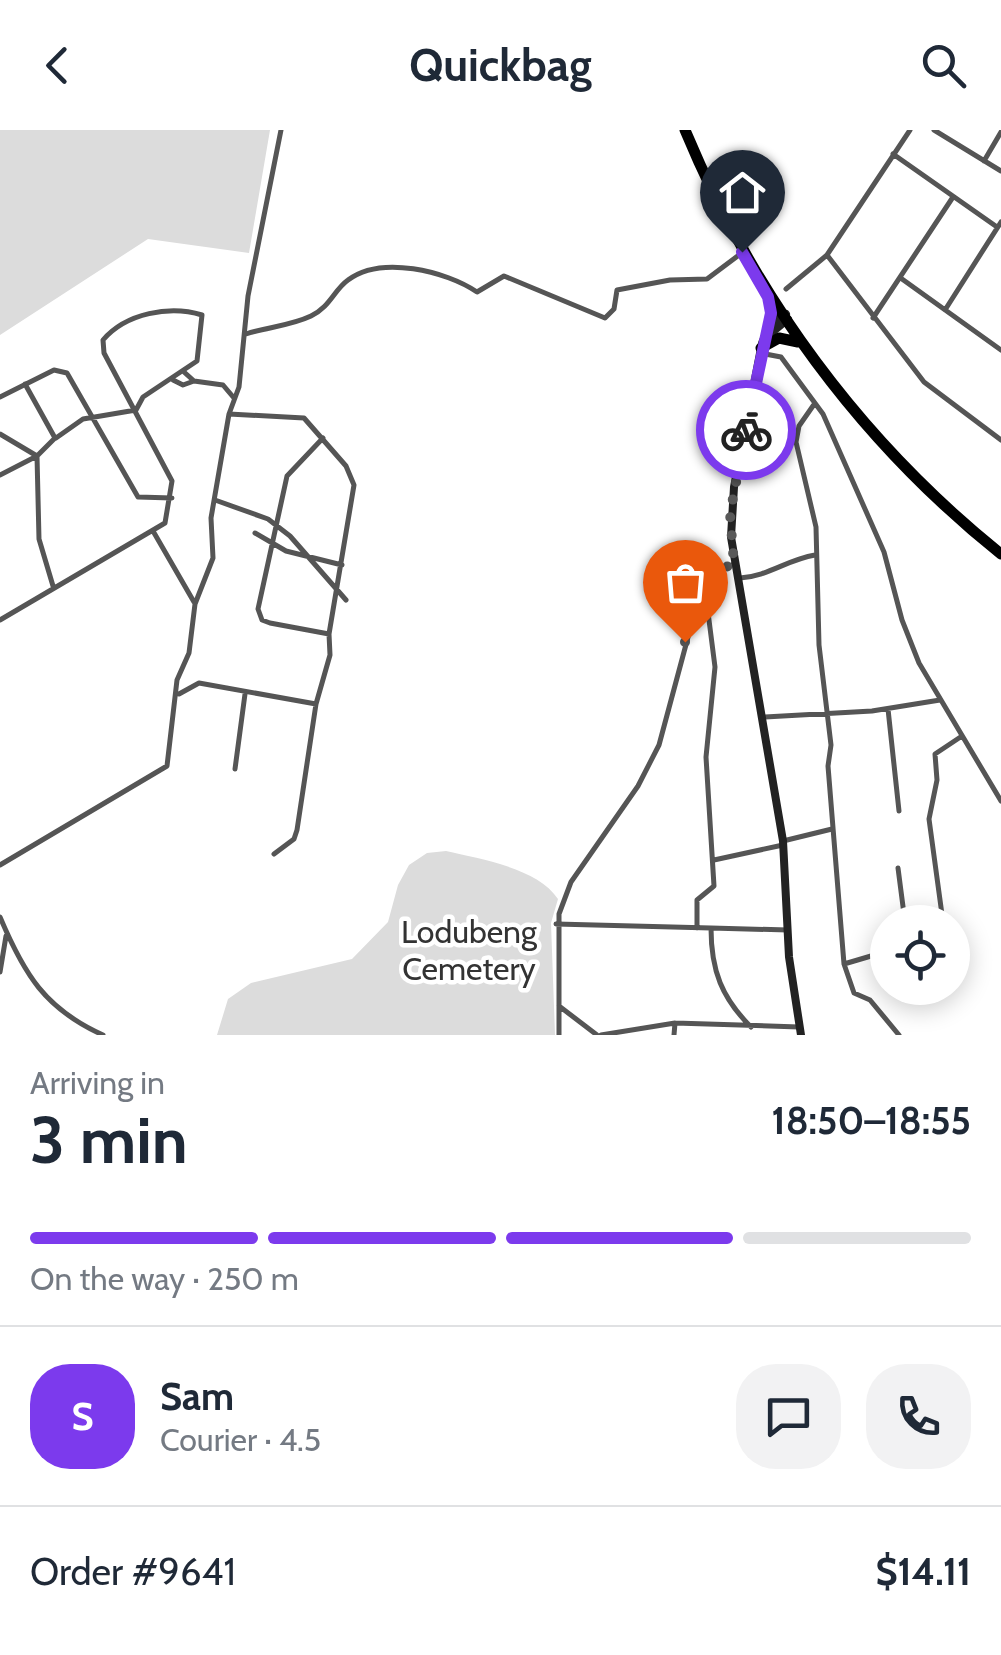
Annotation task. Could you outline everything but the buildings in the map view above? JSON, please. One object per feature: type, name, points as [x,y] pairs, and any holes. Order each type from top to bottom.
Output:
[{"type":"highway","points":[[685,130],[742,252],[768,297],[828,378]]},
{"type":"highway","points":[[716,200],[798,342],[902,463],[1001,554]]},
{"type":"highway","points":[[768,297],[770,324]]},
{"type":"highway","points":[[761,348],[779,338],[798,342]]},
{"type":"street","points":[[0,865],[159,774],[170,756],[177,680],[183,670],[196,604],[213,558],[215,500],[229,414],[235,401],[248,296],[282,130]]},
{"type":"street","points":[[786,289],[828,254],[910,130]]},
{"type":"street","points":[[934,130],[1001,171]]},
{"type":"street","points":[[984,161],[1001,132]]},
{"type":"street","points":[[893,154],[954,198],[999,224],[945,310]]},
{"type":"street","points":[[873,318],[954,198]]},
{"type":"street","points":[[244,335],[270,331],[289,320],[310,316],[335,299],[338,288],[350,277],[403,265],[426,275],[443,274],[478,292],[504,276],[605,318],[614,309],[616,290],[670,280],[707,279],[742,252]]},
{"type":"street","points":[[828,254],[924,382],[1001,440]]},
{"type":"street","points":[[902,279],[1001,350]]},
{"type":"street","points":[[0,620],[165,522],[172,480],[104,353],[103,340],[109,332],[160,311],[202,315],[201,353],[184,372],[143,397],[136,410]]},
{"type":"street","points":[[559,1006],[599,1035],[674,1023],[800,1031],[783,843],[764,717],[734,564],[730,514],[761,348],[770,324],[786,318]]},
{"type":"street","points":[[761,348],[786,318]]},
{"type":"street","points":[[248,320],[259,330]]},
{"type":"street","points":[[761,348],[781,357],[815,402],[884,552],[902,620],[919,662],[1001,802]]},
{"type":"street","points":[[0,397],[54,370],[67,373],[138,497],[172,498]]},
{"type":"street","points":[[184,372],[194,381]]},
{"type":"street","points":[[172,380],[183,385],[213,380],[236,389]]},
{"type":"street","points":[[26,384],[55,438]]},
{"type":"street","points":[[815,402],[796,436],[816,521],[832,829],[844,964],[854,993],[870,1000],[899,1035]]},
{"type":"street","points":[[0,475],[37,456],[55,438],[93,416],[136,410]]},
{"type":"street","points":[[229,414],[304,418],[346,466],[354,485],[330,634],[330,656],[316,704],[297,830],[294,839],[274,854]]},
{"type":"street","points":[[0,434],[37,456]]},
{"type":"street","points":[[323,438],[290,470],[259,602],[262,620],[330,634]]},
{"type":"street","points":[[37,456],[39,540],[53,586]]},
{"type":"street","points":[[215,500],[268,518],[346,600]]},
{"type":"street","points":[[153,531],[196,604]]},
{"type":"street","points":[[255,533],[274,544],[342,565]]},
{"type":"street","points":[[737,578],[768,574],[790,559],[815,555]]},
{"type":"street","points":[[560,1035],[556,924],[568,886],[638,786],[659,745],[704,581],[714,571],[734,564]]},
{"type":"street","points":[[697,928],[698,900],[713,888],[714,860],[706,757],[715,667],[704,581]]},
{"type":"street","points":[[186,583],[200,591]]},
{"type":"street","points":[[183,670],[199,683],[316,704]]},
{"type":"street","points":[[178,695],[199,683]]},
{"type":"street","points":[[235,769],[245,694]]},
{"type":"street","points":[[764,717],[827,715],[941,700]]},
{"type":"street","points":[[888,709],[899,811]]},
{"type":"street","points":[[941,905],[930,819],[935,754],[962,736]]},
{"type":"street","points":[[714,860],[832,829]]},
{"type":"street","points":[[898,868],[903,905]]},
{"type":"street","points":[[0,917],[19,965],[42,993],[78,1024],[103,1035]]},
{"type":"street","points":[[556,924],[788,930]]},
{"type":"street","points":[[710,928],[716,977],[727,1002],[752,1028]]},
{"type":"street","points":[[0,972],[6,933]]},
{"type":"street","points":[[844,964],[870,956]]},
{"type":"street","points":[[674,1023],[674,1035]]},
{"type":"street","points":[[770,1035],[777,1030]]},
{"type":"green space","points":[[0,130],[270,130],[249,253],[148,239],[0,335]]},
{"type":"green space","name":"Lodubeng Cemetery","points":[[446,851],[523,872],[549,888],[558,899],[551,923],[555,1035],[217,1035],[228,999],[251,983],[352,959],[388,922],[398,885],[409,865],[427,853]]},
{"type":"way so far","points":[[685,642],[704,581],[714,571],[734,564],[730,514],[746,430]]},
{"type":"route","points":[[742,252],[768,297],[771,313],[759,353],[746,430]]}]
